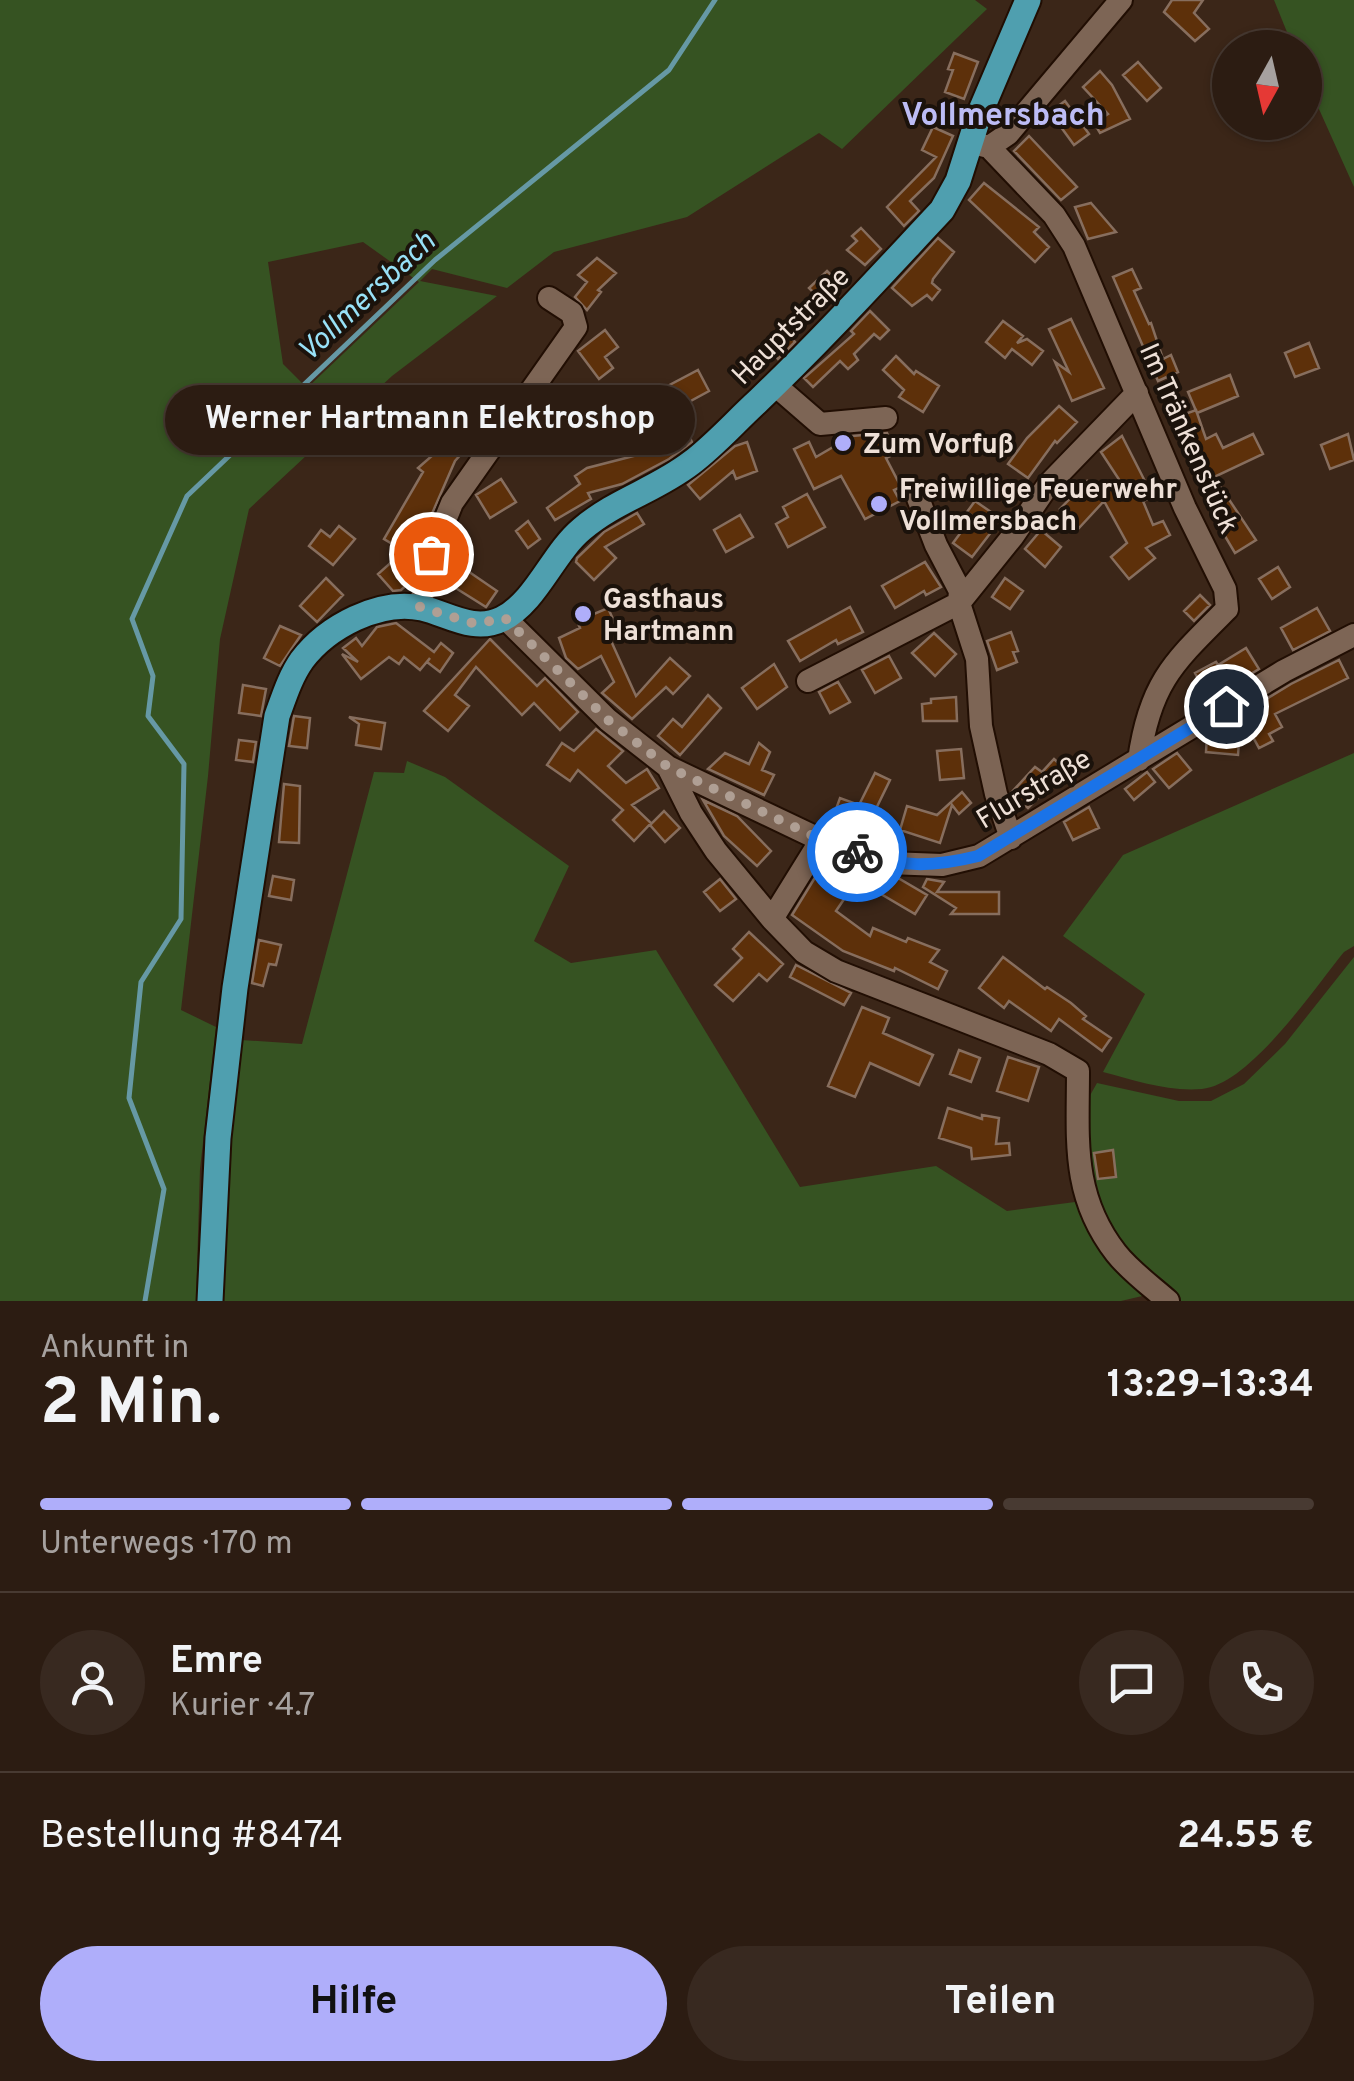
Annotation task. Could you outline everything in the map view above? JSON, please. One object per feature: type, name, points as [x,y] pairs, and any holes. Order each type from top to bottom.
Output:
[{"type":"main road","points":[[980,145],[1028,0]]},
{"type":"main road","name":"Hauptstraße","points":[[505,618],[568,541],[606,508],[661,484],[694,462],[775,385],[942,210],[980,145]]},
{"type":"main road","points":[[210,1301],[218,1138],[235,988],[278,716],[288,683],[303,659],[331,634],[364,614],[386,607],[420,607],[476,624],[505,618]]},
{"type":"street","name":"Hauptstraße","points":[[980,145],[1008,134],[1122,0]]},
{"type":"street","name":"Im Tränkenstück","points":[[980,145],[1054,216],[1074,246],[1185,508],[1226,588],[1226,609],[1166,673],[1144,724],[1139,760]]},
{"type":"street","points":[[420,607],[431,554],[452,502],[576,327],[572,313],[550,298]]},
{"type":"street","points":[[775,385],[820,424],[886,418]]},
{"type":"street","points":[[808,681],[959,603],[1048,485],[1137,393]]},
{"type":"street","points":[[916,493],[936,546],[960,592],[959,603],[977,659],[981,726],[996,794],[1011,838]]},
{"type":"street","points":[[505,618],[608,720],[668,767],[691,814],[716,851],[804,952],[836,970],[1049,1054],[1078,1071],[1079,1173],[1098,1227],[1118,1256],[1168,1301]]},
{"type":"street","name":"Flurstraße","points":[[668,767],[822,840],[888,863],[942,865],[978,856],[1011,838],[1284,671],[1354,634]]},
{"type":"street","points":[[772,919],[822,840]]},
{"type":"green space","points":[[0,0],[975,0],[987,9],[842,149],[819,133],[687,217],[554,252],[507,288],[432,269],[420,281],[497,296],[392,376],[249,509],[220,639],[181,1010],[216,1027],[200,1169],[196,1301],[0,1301]],"holes":[[[363,242],[419,282],[307,388],[283,364],[268,262]]]},
{"type":"green space","points":[[1274,0],[1354,0],[1354,187],[1322,116],[1322,30],[1286,30]]},
{"type":"green space","points":[[1354,753],[1354,946],[1344,952],[1260,1053],[1221,1083],[1202,1089],[1177,1089],[1103,1072],[1145,994],[1063,936],[1123,855]]},
{"type":"green space","points":[[407,761],[445,777],[569,866],[534,941],[571,963],[656,950],[800,1187],[936,1166],[1007,1211],[1075,1202],[1106,1255],[1155,1293],[1121,1301],[222,1301],[241,1040],[302,1044],[374,772],[404,773]]},
{"type":"green space","points":[[1354,957],[1354,1301],[1181,1301],[1164,1281],[1122,1248],[1089,1183],[1088,1099],[1097,1083],[1179,1101],[1211,1101],[1244,1084],[1285,1044]]},
{"type":"building","points":[[1172,0],[1203,0],[1194,13],[1209,29],[1195,41],[1164,12]]},
{"type":"building","points":[[954,53],[978,62],[964,99],[945,92]]},
{"type":"building","points":[[1138,62],[1161,88],[1147,101],[1123,75]]},
{"type":"building","points":[[1100,71],[1130,119],[1100,133],[1094,123],[1108,114],[1083,87]]},
{"type":"building","points":[[1065,101],[1089,134],[1074,145],[1050,112]]},
{"type":"building","points":[[933,127],[953,136],[934,178],[910,201],[919,211],[904,226],[887,207],[936,157],[922,150]]},
{"type":"building","points":[[1029,136],[1077,187],[1061,200],[1014,151]]},
{"type":"building","points":[[984,183],[1039,227],[1034,232],[1049,247],[1035,262],[969,200]]},
{"type":"building","points":[[1091,203],[1116,232],[1088,239],[1075,207]]},
{"type":"building","points":[[861,228],[881,249],[865,265],[847,250],[857,241],[852,236]]},
{"type":"building","points":[[938,238],[954,252],[933,279],[940,290],[932,300],[927,295],[912,306],[892,288]]},
{"type":"building","points":[[597,258],[616,273],[598,290],[601,292],[587,310],[575,297],[587,282],[578,275]]},
{"type":"building","points":[[1132,269],[1141,288],[1134,291],[1151,323],[1163,359],[1171,355],[1178,372],[1158,381],[1113,277]]},
{"type":"building","points":[[827,271],[841,285],[823,302],[809,288]]},
{"type":"building","points":[[870,311],[889,330],[880,339],[874,334],[854,354],[858,360],[848,369],[840,361],[813,387],[804,378],[854,334],[851,331]]},
{"type":"building","points":[[1071,319],[1104,388],[1072,401],[1055,362],[1069,372],[1049,329]]},
{"type":"building","points":[[1003,321],[1023,336],[1017,343],[1027,339],[1043,351],[1032,365],[1012,349],[1005,358],[986,342]]},
{"type":"building","points":[[782,327],[795,342],[778,359],[764,343]]},
{"type":"building","points":[[605,330],[618,347],[605,357],[613,368],[599,379],[578,351]]},
{"type":"building","points":[[1309,343],[1319,368],[1295,377],[1285,353]]},
{"type":"building","points":[[896,356],[914,374],[916,371],[939,386],[923,412],[899,397],[904,390],[883,370]]},
{"type":"building","points":[[698,370],[709,391],[674,410],[662,389]]},
{"type":"building","points":[[1230,375],[1238,396],[1197,413],[1188,392]]},
{"type":"building","points":[[567,395],[583,424],[557,438],[541,409]]},
{"type":"building","points":[[473,399],[495,417],[455,461],[424,532],[401,572],[410,582],[393,591],[378,574],[404,551],[384,539],[423,472],[418,468],[441,448],[431,438],[448,421],[452,425]]},
{"type":"building","points":[[1059,406],[1077,422],[1055,441],[1028,478],[1008,464]]},
{"type":"building","points":[[1196,410],[1206,439],[1216,434],[1223,448],[1253,434],[1263,454],[1214,477],[1256,540],[1235,553],[1216,521],[1225,516],[1202,483],[1174,418]]},
{"type":"building","points":[[647,421],[660,437],[684,425],[692,442],[622,484],[588,493],[591,499],[555,520],[547,508],[580,484],[575,476],[587,468],[653,451],[636,430]]},
{"type":"building","points":[[887,433],[897,453],[886,458],[901,487],[894,490],[900,501],[865,519],[841,476],[814,489],[794,449],[809,442],[816,457],[852,436]]},
{"type":"building","points":[[1348,434],[1354,460],[1330,469],[1321,445]]},
{"type":"building","points":[[1122,436],[1153,497],[1143,501],[1153,525],[1163,521],[1170,535],[1146,548],[1155,558],[1129,579],[1111,557],[1127,543],[1104,501],[1079,528],[1060,509],[1087,481],[1096,496],[1122,484],[1101,452]]},
{"type":"building","points":[[747,442],[757,471],[736,479],[733,471],[700,499],[688,485],[735,446]]},
{"type":"building","points":[[501,479],[516,502],[490,518],[476,495]]},
{"type":"building","points":[[807,494],[825,527],[788,547],[776,524],[788,517],[783,507]]},
{"type":"building","points":[[975,501],[991,512],[983,524],[992,531],[972,557],[953,543],[973,516],[967,512]]},
{"type":"building","points":[[637,513],[644,524],[605,547],[616,558],[594,580],[576,562],[577,558],[604,532]]},
{"type":"building","points":[[740,515],[753,537],[726,552],[714,530]]},
{"type":"building","points":[[528,521],[540,539],[528,548],[516,531]]},
{"type":"building","points":[[339,526],[355,539],[333,565],[309,546],[321,530],[330,537]]},
{"type":"building","points":[[1041,530],[1061,547],[1045,567],[1025,549]]},
{"type":"building","points":[[925,562],[941,587],[926,595],[924,591],[895,608],[882,586]]},
{"type":"building","points":[[459,565],[497,591],[486,607],[446,582]]},
{"type":"building","points":[[1278,567],[1290,587],[1272,599],[1259,579]]},
{"type":"building","points":[[326,578],[343,595],[317,622],[300,606]]},
{"type":"building","points":[[1005,578],[1023,591],[1010,609],[992,597]]},
{"type":"building","points":[[1200,595],[1210,605],[1194,621],[1184,611]]},
{"type":"building","points":[[850,607],[863,632],[838,644],[836,640],[800,661],[788,641]]},
{"type":"building","points":[[608,608],[617,628],[607,632],[636,696],[670,658],[690,676],[673,694],[666,687],[632,719],[602,693],[614,682],[601,656],[578,669],[566,658],[559,638],[580,628],[577,621]]},
{"type":"building","points":[[1317,608],[1330,631],[1293,650],[1281,628]]},
{"type":"building","points":[[396,623],[434,652],[441,643],[453,653],[440,672],[427,662],[430,658],[420,670],[404,657],[399,664],[389,657],[361,679],[342,654],[358,662],[343,648],[356,638],[362,646],[377,627]]},
{"type":"building","points":[[280,626],[301,635],[280,666],[264,658]]},
{"type":"building","points":[[1011,632],[1018,651],[1013,652],[1017,662],[997,670],[987,641]]},
{"type":"building","points":[[934,633],[956,654],[935,676],[912,653]]},
{"type":"building","points":[[490,639],[537,686],[545,678],[578,712],[560,730],[534,703],[522,715],[476,667],[455,695],[469,706],[448,731],[424,711]]},
{"type":"building","points":[[1246,648],[1259,669],[1197,706],[1189,695],[1202,686],[1195,673]]},
{"type":"building","points":[[889,656],[901,678],[875,693],[862,670]]},
{"type":"building","points":[[1339,660],[1348,678],[1275,714],[1282,727],[1269,734],[1273,741],[1259,748],[1241,715],[1238,755],[1206,752],[1207,735],[1291,684]]},
{"type":"building","points":[[774,664],[787,687],[757,709],[742,688]]},
{"type":"building","points":[[838,682],[850,702],[830,713],[819,692]]},
{"type":"building","points":[[243,685],[266,689],[261,716],[239,713]]},
{"type":"building","points":[[708,695],[721,708],[680,755],[658,736],[673,719],[682,727]]},
{"type":"building","points":[[956,697],[957,721],[923,721],[922,704],[931,703],[931,699]]},
{"type":"building","points":[[294,716],[310,718],[307,748],[289,746]]},
{"type":"building","points":[[349,717],[385,723],[381,749],[356,745],[359,724]]},
{"type":"building","points":[[596,729],[623,751],[608,766],[626,783],[647,769],[659,788],[632,805],[651,823],[634,841],[613,820],[623,810],[578,770],[570,781],[547,765],[562,743],[574,751]]},
{"type":"building","points":[[239,740],[256,742],[253,762],[236,760]]},
{"type":"building","points":[[759,743],[770,752],[762,770],[774,775],[764,795],[708,769],[725,753],[749,764]]},
{"type":"building","points":[[961,749],[964,778],[940,780],[937,751]]},
{"type":"building","points":[[1177,753],[1191,770],[1169,788],[1153,769]]},
{"type":"building","points":[[1054,759],[1066,770],[1028,808],[1011,793],[1035,767],[1042,772]]},
{"type":"building","points":[[1147,772],[1155,782],[1134,800],[1125,789]]},
{"type":"building","points":[[875,773],[890,780],[872,817],[893,822],[887,843],[866,839],[831,823],[840,798],[859,805]]},
{"type":"building","points":[[284,784],[300,786],[299,843],[279,842]]},
{"type":"building","points":[[962,792],[971,803],[959,814],[952,805],[940,843],[900,830],[907,806],[937,815]]},
{"type":"building","points":[[703,800],[737,816],[771,851],[757,866],[724,836]]},
{"type":"building","points":[[1089,807],[1099,828],[1073,840],[1064,822]]},
{"type":"building","points":[[664,811],[680,828],[665,842],[650,825]]},
{"type":"building","points":[[827,858],[881,880],[898,878],[927,895],[915,914],[857,880],[836,911],[870,936],[873,928],[939,950],[930,962],[947,971],[938,989],[895,968],[894,971],[843,951],[792,915]]},
{"type":"building","points":[[273,876],[294,880],[291,900],[269,896]]},
{"type":"building","points":[[720,879],[736,899],[720,911],[704,892]]},
{"type":"building","points":[[927,879],[944,882],[937,892],[999,892],[999,914],[951,914],[956,908],[923,887]]},
{"type":"building","points":[[749,932],[783,964],[767,981],[759,974],[733,1001],[715,985],[742,958],[733,949]]},
{"type":"building","points":[[259,940],[281,945],[276,965],[269,964],[263,986],[252,983]]},
{"type":"building","points":[[1003,957],[1071,1003],[1086,1016],[1083,1019],[1111,1038],[1102,1051],[1059,1019],[1051,1031],[1009,1001],[1004,1008],[979,988]]},
{"type":"building","points":[[796,965],[851,993],[844,1005],[790,977]]},
{"type":"building","points":[[862,1007],[889,1018],[883,1033],[933,1055],[919,1085],[870,1063],[855,1097],[828,1086]]},
{"type":"building","points":[[959,1050],[980,1058],[971,1082],[950,1074]]},
{"type":"building","points":[[1008,1057],[1039,1067],[1028,1101],[997,1091]]},
{"type":"building","points":[[948,1108],[982,1119],[982,1115],[999,1118],[996,1144],[1009,1143],[1010,1155],[972,1159],[971,1148],[939,1138]]},
{"type":"building","points":[[1113,1150],[1116,1177],[1098,1179],[1094,1153]]},
{"type":"waterway","name":"Vollmersbach","points":[[145,1301],[164,1189],[129,1098],[141,982],[181,919],[184,764],[148,716],[153,676],[132,619],[187,496],[435,260],[669,70],[715,0]]},
{"type":"way so far","points":[[431,554],[420,607],[476,624],[505,618],[608,720],[668,767],[822,840],[857,852]]},
{"type":"place","name":"Zum Vorfuß","points":[[843,443]]},
{"type":"place","name":"Freiwillige Feuerwehr Vollmersbach","points":[[879,504]]},
{"type":"place","name":"Werner Hartmann Elektroshop","points":[[431,554]]},
{"type":"place","name":"Gasthaus Hartmann","points":[[583,614]]},
{"type":"district","name":"Vollmersbach","points":[[1003,114]]},
{"type":"route","points":[[857,852],[888,863],[942,865],[978,856],[1226,706]]}]
